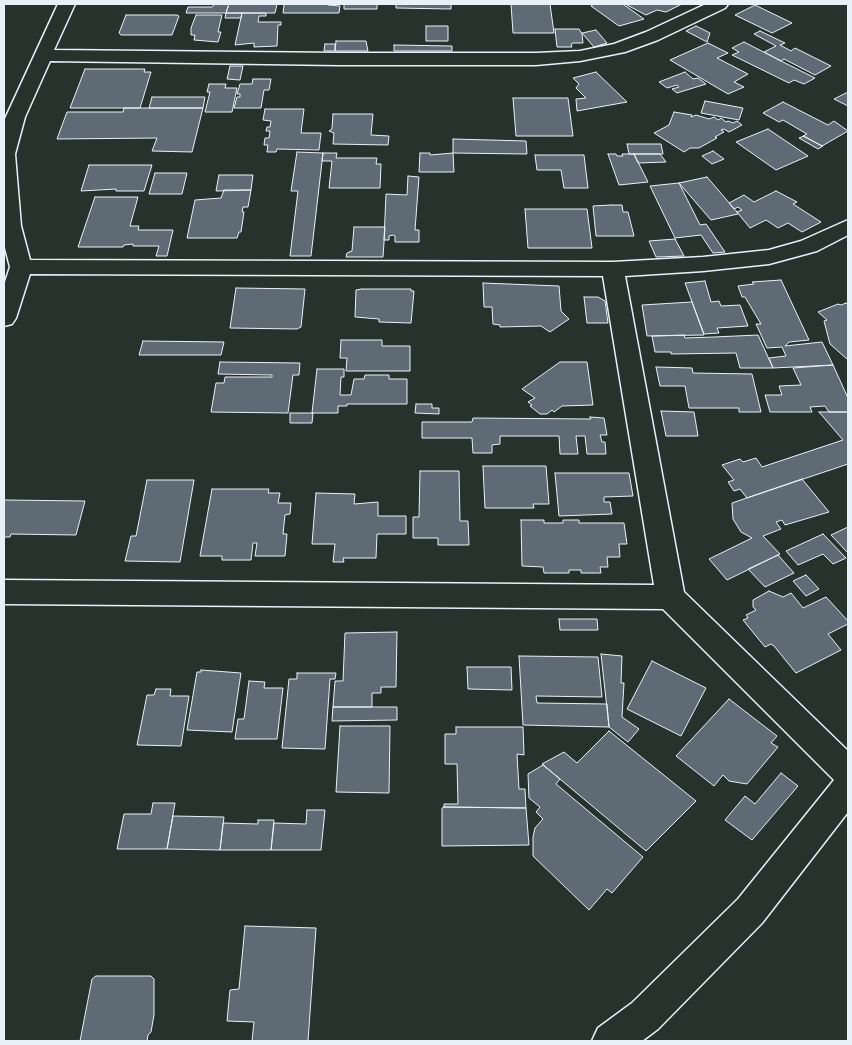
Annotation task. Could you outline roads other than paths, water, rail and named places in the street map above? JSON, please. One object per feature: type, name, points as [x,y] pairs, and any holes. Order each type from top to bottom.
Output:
[{"type":"street","points":[[4,318],[21,268],[10,226],[5,154],[15,117],[66,4]]},
{"type":"street","points":[[42,55],[339,59],[536,59],[580,56],[619,48],[652,36],[719,4]]},
{"type":"street","points":[[21,268],[613,270],[703,264],[769,256],[809,246],[848,227]]},
{"type":"street","points":[[613,270],[670,597],[848,772]]},
{"type":"street","points":[[4,592],[670,597]]},
{"type":"street","points":[[611,1041],[645,1016],[750,911],[848,787]]}]
